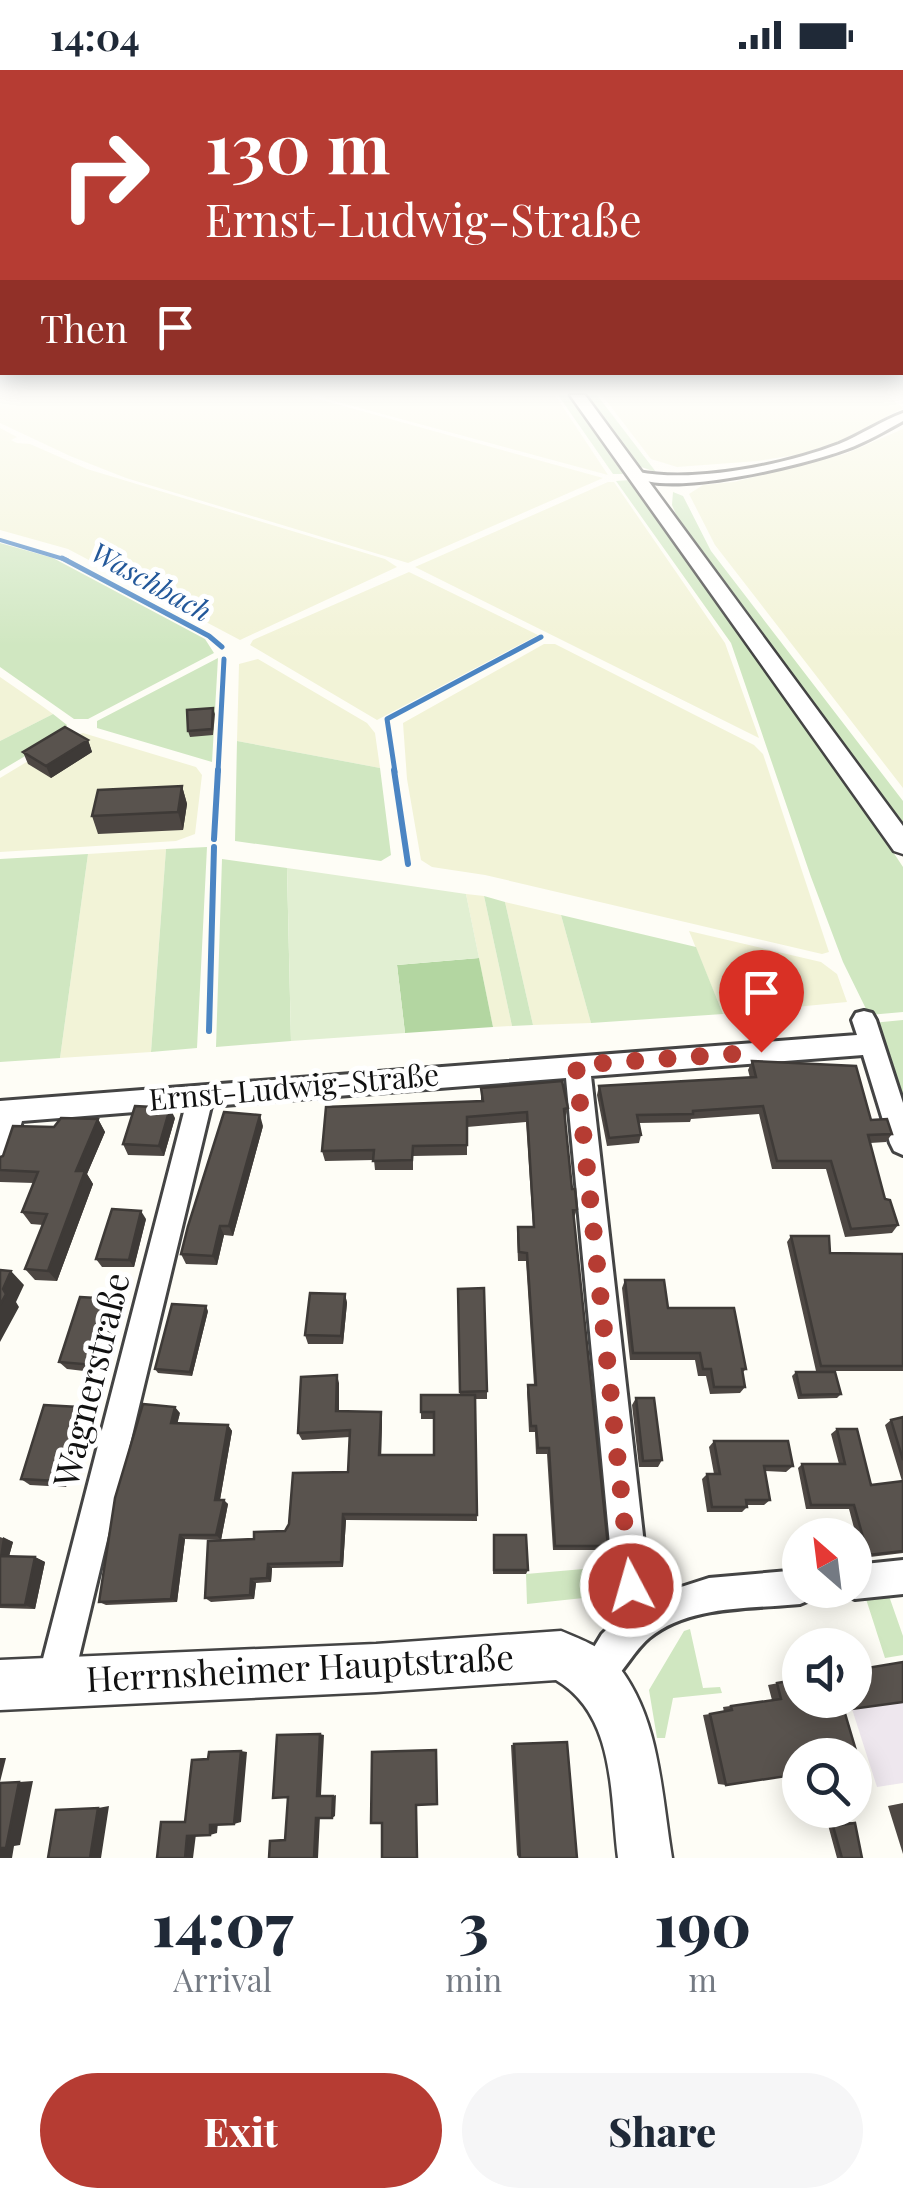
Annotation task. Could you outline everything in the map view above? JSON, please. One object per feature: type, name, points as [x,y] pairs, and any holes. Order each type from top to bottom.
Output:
[{"type":"street","points":[[640,478],[900,840]]},
{"type":"street","points":[[647,478],[691,478]]},
{"type":"street","points":[[666,516],[669,489],[682,480]]},
{"type":"street","name":"Ernst-Ludwig-Straße","points":[[0,1159],[6,1112],[576,1065],[868,1032],[903,1143]]},
{"type":"street","points":[[576,1065],[635,1623]]},
{"type":"street","name":"Wagnerstraße","points":[[56,1682],[200,1096]]},
{"type":"street","points":[[872,1580],[903,1577]]},
{"type":"street","points":[[644,1858],[629,1747],[620,1713],[595,1675],[611,1648],[650,1613],[689,1600],[782,1589]]},
{"type":"street","name":"Herrnsheimer Hauptstraße","points":[[0,1685],[561,1655],[595,1675]]},
{"type":"shaded area","points":[[903,1702],[903,1783],[877,1787],[872,1771],[872,1738],[861,1738],[855,1718],[872,1718],[872,1706]]},
{"type":"green space","points":[[0,478],[118,478],[385,559],[397,567],[240,640],[68,549],[0,530]]},
{"type":"green space","points":[[127,478],[602,478],[408,563]]},
{"type":"green space","points":[[748,478],[903,478],[903,788],[715,545],[689,494],[703,485]]},
{"type":"green space","points":[[630,480],[807,722],[903,867],[903,1012],[869,1015],[843,962],[811,877],[731,643],[616,481]]},
{"type":"green space","points":[[614,482],[725,643],[759,738],[415,567]]},
{"type":"green space","points":[[673,492],[683,496],[711,551],[903,801],[903,827],[683,531],[672,505]]},
{"type":"green space","points":[[0,543],[53,558],[205,639],[214,653],[88,719],[74,719],[0,667]]},
{"type":"green space","points":[[409,572],[538,635],[377,720],[250,645],[253,640]]},
{"type":"green space","points":[[544,644],[555,644],[754,745],[763,754],[829,952],[822,954],[485,875],[432,867],[421,860],[407,779],[403,723]]},
{"type":"green space","points":[[218,658],[212,762],[97,728],[97,721]]},
{"type":"green space","points":[[258,659],[367,723],[375,733],[380,768],[237,741],[239,664]]},
{"type":"green space","points":[[0,677],[42,706],[53,714],[0,741]]},
{"type":"green space","points":[[53,714],[67,725],[64,733],[0,771],[0,741]]},
{"type":"green space","points":[[83,733],[196,767],[202,775],[195,834],[176,841],[0,852],[0,778],[68,737]]},
{"type":"green space","points":[[237,741],[380,768],[391,855],[381,861],[235,841]]},
{"type":"green space","points":[[207,847],[197,1048],[151,1052],[166,849]]},
{"type":"green space","points":[[166,849],[151,1052],[60,1058],[88,854]]},
{"type":"green space","points":[[88,854],[60,1058],[0,1062],[0,859]]},
{"type":"green space","points":[[222,859],[287,868],[291,1041],[216,1047]]},
{"type":"green space","points":[[287,868],[466,894],[479,958],[397,965],[405,1033],[291,1041]]},
{"type":"green space","points":[[466,894],[484,896],[512,1026],[493,1027]]},
{"type":"green space","points":[[484,896],[505,902],[533,1025],[512,1026]]},
{"type":"green space","points":[[505,902],[561,915],[591,1023],[533,1025]]},
{"type":"green space","points":[[561,915],[696,947],[723,1014],[591,1023]]},
{"type":"green space","points":[[689,931],[821,962],[837,974],[847,1002],[723,1014]]},
{"type":"green space","points":[[479,958],[493,1027],[405,1033],[397,965]]},
{"type":"green space","points":[[903,1020],[903,1116],[872,1023]]},
{"type":"green space","points":[[618,1566],[621,1594],[527,1604],[526,1574]]},
{"type":"green space","points":[[889,1596],[903,1636],[903,1655],[885,1658],[869,1608],[872,1598]]},
{"type":"green space","points":[[690,1629],[703,1688],[720,1687],[722,1693],[673,1698],[665,1738],[657,1738],[649,1690],[684,1631]]},
{"type":"building","points":[[213,708],[212,729],[188,731],[187,710]]},
{"type":"building","points":[[65,727],[88,740],[46,766],[23,752]]},
{"type":"building","points":[[182,786],[178,812],[92,816],[98,790]]},
{"type":"building","points":[[752,1061],[856,1066],[871,1120],[887,1119],[892,1134],[868,1135],[885,1199],[890,1200],[898,1225],[851,1229],[831,1161],[777,1161],[763,1106],[637,1115],[641,1135],[609,1138],[599,1086],[756,1077]]},
{"type":"building","points":[[562,1081],[568,1108],[564,1109],[577,1209],[573,1210],[608,1546],[555,1546],[549,1448],[538,1448],[536,1426],[531,1426],[528,1385],[536,1385],[527,1253],[519,1252],[518,1227],[534,1227],[527,1112],[467,1117],[467,1145],[413,1146],[412,1160],[373,1161],[374,1150],[322,1151],[326,1107],[483,1101],[481,1088]]},
{"type":"building","points":[[135,1106],[170,1108],[159,1146],[123,1144]]},
{"type":"building","points":[[224,1112],[260,1115],[229,1226],[220,1226],[213,1256],[181,1254],[188,1226]]},
{"type":"building","points":[[61,1118],[98,1119],[76,1171],[85,1171],[48,1271],[25,1269],[47,1214],[22,1212],[38,1172],[0,1170],[0,1157],[13,1126],[54,1127]]},
{"type":"building","points":[[112,1209],[141,1211],[129,1260],[96,1259]]},
{"type":"building","points":[[791,1236],[829,1236],[830,1253],[903,1254],[903,1366],[821,1366]]},
{"type":"building","points":[[0,1270],[11,1271],[0,1305]]},
{"type":"building","points":[[625,1280],[664,1280],[668,1308],[734,1308],[746,1369],[742,1369],[745,1387],[714,1387],[711,1369],[703,1369],[700,1353],[633,1353]]},
{"type":"building","points":[[484,1288],[487,1391],[460,1392],[458,1289]]},
{"type":"building","points":[[310,1293],[345,1294],[341,1336],[305,1335]]},
{"type":"building","points":[[80,1297],[113,1299],[94,1365],[59,1362]]},
{"type":"building","points":[[172,1304],[206,1306],[190,1372],[155,1369]]},
{"type":"building","points":[[796,1372],[835,1372],[841,1394],[801,1395]]},
{"type":"building","points":[[337,1375],[336,1411],[381,1412],[379,1455],[434,1455],[434,1412],[421,1412],[421,1395],[475,1395],[477,1515],[343,1514],[341,1562],[268,1564],[267,1578],[251,1579],[250,1595],[205,1598],[208,1541],[254,1539],[254,1532],[285,1531],[289,1524],[293,1473],[348,1472],[350,1430],[298,1433],[301,1377]]},
{"type":"building","points":[[636,1398],[654,1398],[662,1460],[643,1461]]},
{"type":"building","points":[[143,1404],[175,1407],[171,1423],[228,1425],[215,1500],[224,1500],[216,1535],[180,1535],[171,1599],[99,1602],[115,1498]]},
{"type":"building","points":[[44,1405],[78,1407],[58,1481],[21,1479]]},
{"type":"building","points":[[903,1417],[903,1460],[891,1420]]},
{"type":"building","points":[[837,1429],[857,1429],[871,1485],[903,1481],[903,1551],[872,1555],[872,1518],[858,1518],[854,1505],[811,1505],[802,1464],[845,1464]]},
{"type":"building","points":[[714,1441],[788,1441],[793,1466],[764,1466],[770,1500],[746,1500],[747,1507],[712,1507],[707,1474],[720,1474]]},
{"type":"building","points":[[494,1535],[526,1535],[528,1570],[494,1570]]},
{"type":"building","points":[[0,1556],[35,1557],[25,1605],[0,1605]]},
{"type":"building","points":[[903,1662],[903,1702],[872,1706],[872,1667]]},
{"type":"building","points":[[782,1682],[782,1718],[846,1718],[852,1738],[782,1738],[782,1777],[726,1785],[710,1714],[732,1710],[731,1706],[781,1699],[777,1683]]},
{"type":"building","points":[[320,1734],[317,1796],[333,1796],[332,1818],[316,1818],[314,1858],[269,1858],[270,1841],[285,1840],[288,1797],[273,1798],[277,1735]]},
{"type":"building","points":[[567,1742],[577,1858],[520,1858],[514,1744]]},
{"type":"building","points":[[436,1750],[437,1804],[416,1805],[417,1858],[382,1858],[382,1823],[371,1823],[372,1752]]},
{"type":"building","points":[[241,1751],[234,1824],[210,1825],[210,1835],[187,1836],[185,1858],[157,1858],[161,1822],[185,1822],[192,1760],[208,1759],[209,1752]]},
{"type":"building","points":[[19,1782],[6,1848],[0,1848],[0,1783]]},
{"type":"building","points":[[98,1808],[90,1858],[48,1858],[56,1810]]},
{"type":"building","points":[[834,1828],[856,1828],[862,1858],[842,1858]]},
{"type":"waterway","name":"Waschbach","points":[[0,540],[64,559]]},
{"type":"waterway","name":"Waschbach","points":[[64,559],[209,636],[222,647]]},
{"type":"waterway","points":[[395,772],[387,719],[541,637]]},
{"type":"waterway","points":[[218,772],[224,659]]},
{"type":"waterway","points":[[214,839],[218,770]]},
{"type":"waterway","points":[[394,770],[408,864]]},
{"type":"waterway","points":[[209,1031],[214,847]]},
{"type":"route","points":[[631,1586],[576,1065],[761,1052]]}]
